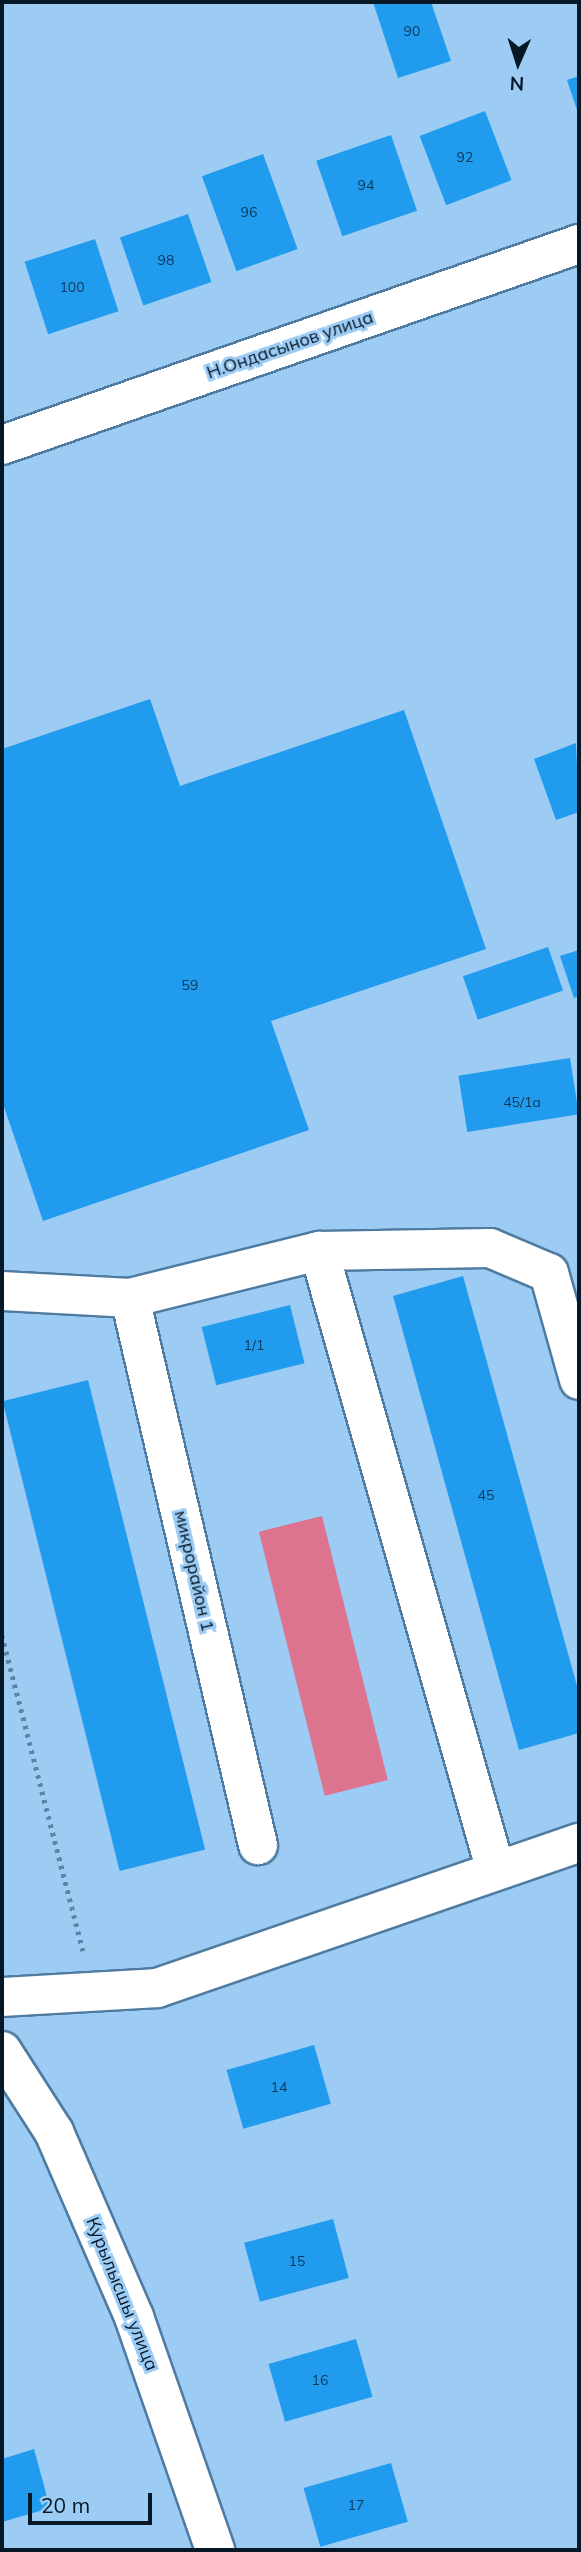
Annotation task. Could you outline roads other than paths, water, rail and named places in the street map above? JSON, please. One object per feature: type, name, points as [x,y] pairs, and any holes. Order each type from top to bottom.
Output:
[{"type":"street","name":"Н.Ондасынов улица","points":[[2,445],[579,244]]},
{"type":"street","points":[[2,1291],[130,1298],[319,1251],[490,1248],[564,1278],[579,1380]]},
{"type":"street","points":[[319,1251],[495,1868]]},
{"type":"street","name":"микрорайон 1","points":[[130,1298],[258,1845]]},
{"type":"street","points":[[2,1997],[157,1988],[495,1868],[579,1843]]},
{"type":"street","name":"Курылысшы улица","points":[[2,2051],[54,2132],[134,2317],[215,2550]]}]
